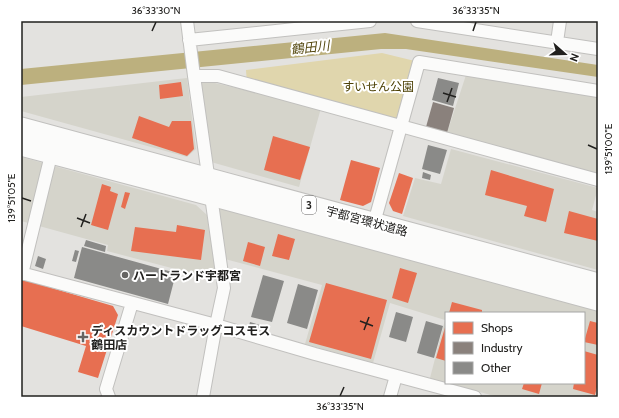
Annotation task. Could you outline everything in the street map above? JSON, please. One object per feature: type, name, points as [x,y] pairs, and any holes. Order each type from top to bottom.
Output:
[{"type":"main road","name":"宇都宮環状道路","points":[[21,127],[598,283]]},
{"type":"main road","name":"宇都宮環状道路","points":[[21,146],[598,301]]},
{"type":"street","points":[[187,21],[224,288],[203,397]]},
{"type":"street","points":[[189,40],[370,21]]},
{"type":"street","points":[[417,21],[598,49]]},
{"type":"street","points":[[557,42],[560,21]]},
{"type":"street","points":[[374,223],[419,62],[598,91]]},
{"type":"street","points":[[194,76],[218,76],[598,180]]},
{"type":"street","points":[[51,155],[22,273],[475,397]]},
{"type":"street","points":[[109,397],[106,389],[132,303]]},
{"type":"street","points":[[390,397],[396,376]]},
{"type":"shaded area","points":[[466,75],[598,96],[598,176],[447,133]]},
{"type":"shaded area","points":[[187,78],[196,149],[187,157],[21,111],[21,97]]},
{"type":"shaded area","points":[[198,79],[321,108],[299,187],[211,162]]},
{"type":"shaded area","points":[[451,149],[598,188],[592,210],[598,212],[598,270],[403,216],[415,178],[441,184]]},
{"type":"shaded area","points":[[21,157],[196,205],[207,215],[217,280],[107,251],[108,245],[21,221]]},
{"type":"shaded area","points":[[218,207],[598,310],[598,397],[498,397],[451,384],[585,384],[585,312],[445,312],[445,320],[390,303],[373,363],[305,344],[322,285],[225,259]]},
{"type":"shaded area","points":[[445,320],[445,383],[430,378]]},
{"type":"green space","name":"すいせん公園","points":[[382,53],[419,62],[401,126],[247,84],[246,70]]},
{"type":"water","name":"鶴田川","points":[[385,33],[598,65],[598,77],[406,49],[381,49],[21,85],[21,69]]},
{"type":"building: Shops","points":[[181,82],[183,96],[160,99],[159,85]]},
{"type":"building: Shops","points":[[139,116],[169,127],[172,121],[191,121],[194,149],[187,156],[132,138]]},
{"type":"building: Shops","points":[[273,136],[310,147],[300,180],[264,170]]},
{"type":"building: Shops","points":[[351,160],[380,168],[371,202],[363,206],[340,200]]},
{"type":"building: Shops","points":[[491,170],[554,189],[546,222],[524,216],[527,206],[485,195]]},
{"type":"building: Shops","points":[[399,173],[413,178],[402,214],[393,211],[389,203]]},
{"type":"building: Shops","points":[[102,184],[111,187],[110,191],[118,194],[108,230],[91,225]]},
{"type":"building: Shops","points":[[125,192],[130,193],[125,209],[121,207]]},
{"type":"building: Shops","points":[[569,211],[598,219],[598,241],[564,233]]},
{"type":"building: Shops","points":[[177,225],[205,230],[201,260],[131,251],[135,227],[176,232]]},
{"type":"building: Shops","points":[[278,234],[295,239],[289,260],[272,256]]},
{"type":"building: Shops","points":[[248,242],[265,247],[260,266],[243,261]]},
{"type":"building: Shops","points":[[400,268],[417,273],[408,303],[392,298]]},
{"type":"building: Shops","name":"ディスカウントドラッグコスモス 鶴田店","points":[[21,279],[113,306],[118,315],[98,378],[78,372],[86,346],[21,326]]},
{"type":"building: Shops","points":[[326,283],[387,300],[371,359],[309,342]]},
{"type":"building: Shops","points":[[452,302],[482,310],[482,312],[449,312]]},
{"type":"building: Shops","points":[[590,321],[598,323],[598,345],[585,342]]},
{"type":"building: Shops","points":[[445,327],[445,361],[436,358]]},
{"type":"building: Shops","points":[[585,351],[598,355],[598,383],[595,395],[573,389],[574,384],[585,384]]},
{"type":"building: Shops","points":[[524,384],[542,384],[539,394],[522,389]]},
{"type":"building: Industry","points":[[433,102],[454,108],[447,133],[426,127]]},
{"type":"building: Other","points":[[438,78],[459,83],[453,106],[432,100]]},
{"type":"building: Other","points":[[428,145],[447,150],[440,174],[422,169]]},
{"type":"building: Other","points":[[423,172],[431,175],[430,180],[422,178]]},
{"type":"building: Other","points":[[86,240],[106,246],[105,252],[84,246]]},
{"type":"building: Other","name":"ハートランド宇都宮","points":[[82,247],[176,273],[168,304],[74,278]]},
{"type":"building: Other","points":[[75,250],[79,251],[76,262],[72,261]]},
{"type":"building: Other","points":[[38,256],[46,259],[43,269],[35,266]]},
{"type":"building: Other","points":[[263,275],[284,281],[272,322],[251,317]]},
{"type":"building: Other","points":[[298,284],[318,290],[307,329],[287,323]]},
{"type":"building: Other","points":[[396,312],[413,317],[406,342],[389,337]]},
{"type":"building: Other","points":[[426,321],[443,326],[434,358],[417,353]]},
{"type":"building: Other","points":[[250,322],[267,327],[266,331],[249,326]]},
{"type":"place","name":"ハートランド宇都宮","points":[[125,275]]},
{"type":"place","name":"ディスカウントドラッグコスモス 鶴田店","points":[[83,337]]}]
